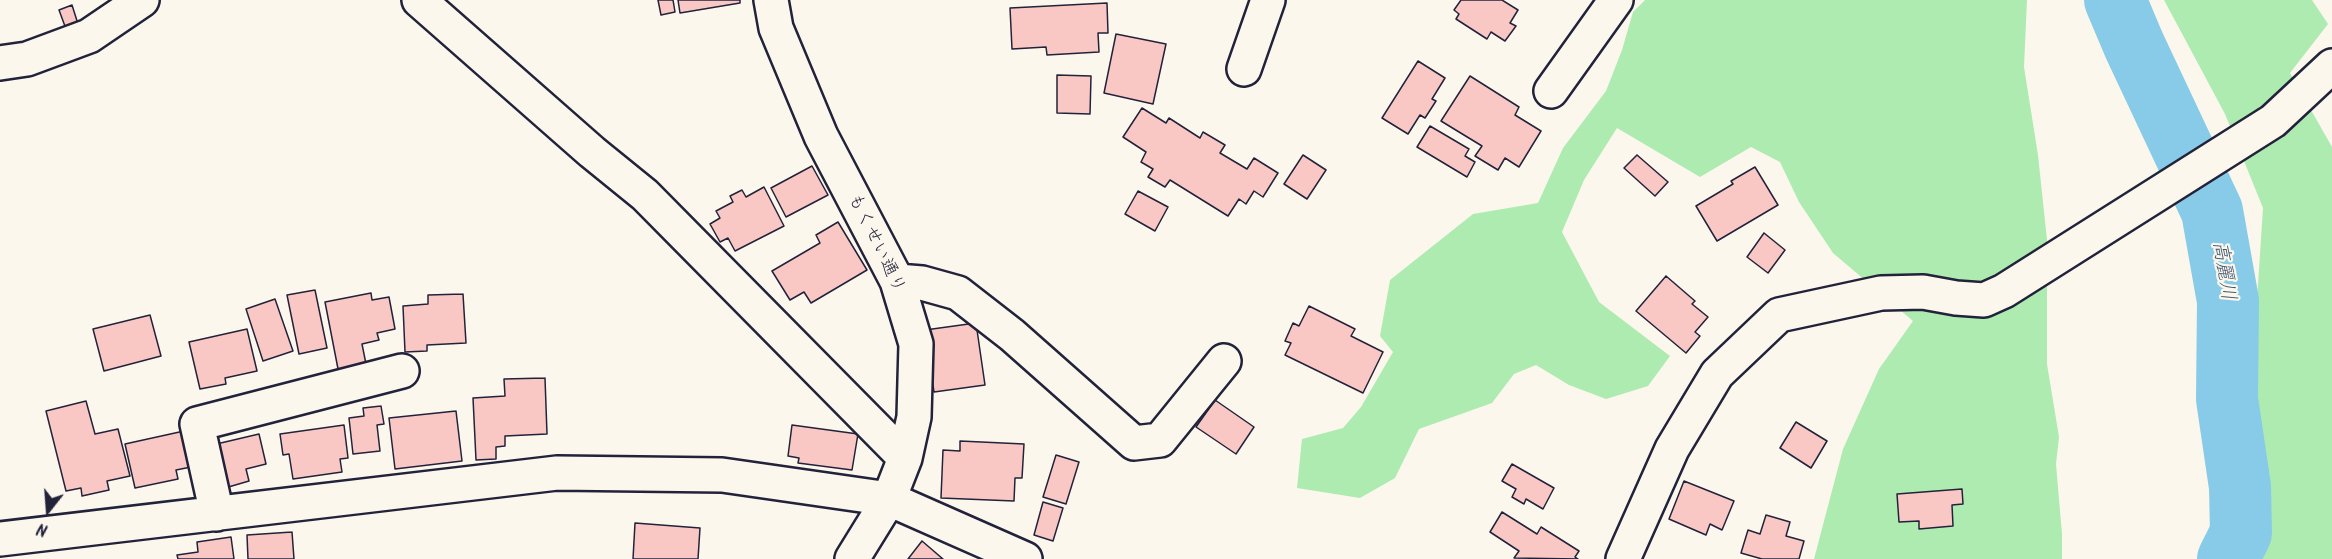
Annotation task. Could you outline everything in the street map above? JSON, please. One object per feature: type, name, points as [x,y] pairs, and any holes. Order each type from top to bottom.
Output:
[{"type":"street","points":[[0,63],[27,59],[89,36],[142,0]]},
{"type":"street","points":[[419,0],[592,152],[645,195],[905,458]]},
{"type":"street","name":"もくせい通り","points":[[771,0],[776,28],[821,136],[897,281],[916,344],[914,417],[905,458],[889,499],[852,559]]},
{"type":"street","points":[[1244,69],[1268,0]]},
{"type":"street","points":[[1551,91],[1617,0]]},
{"type":"street","points":[[1623,559],[1672,449],[1716,374],[1779,315],[1881,293],[1923,292],[1984,300],[2004,291],[2273,121],[2320,76]]},
{"type":"street","points":[[897,281],[922,283],[958,293],[1011,335],[1134,444],[1160,440],[1224,361]]},
{"type":"street","points":[[217,514],[197,424],[402,371]]},
{"type":"street","points":[[0,539],[557,473],[722,475],[889,499],[1025,559]]},
{"type":"green space","points":[[1645,0],[2027,0],[2024,67],[2038,155],[2047,240],[2047,364],[2059,437],[2056,464],[2062,559],[1814,559],[1843,449],[1879,369],[1913,321],[1833,253],[1799,202],[1780,162],[1751,147],[1700,177],[1617,128],[1584,180],[1562,232],[1599,302],[1670,356],[1648,386],[1606,399],[1569,385],[1536,365],[1514,374],[1492,403],[1419,429],[1395,478],[1360,498],[1297,488],[1302,439],[1343,428],[1361,407],[1393,352],[1380,336],[1390,280],[1473,214],[1538,203],[1563,148],[1606,91],[1622,50],[1633,12]]},
{"type":"green space","points":[[2164,0],[2312,0],[2328,24],[2290,73],[2332,147],[2332,559],[2246,559],[2250,553],[2259,485],[2249,423],[2263,208],[2225,114]]},
{"type":"building","points":[[658,0],[673,0],[675,12],[661,15]]},
{"type":"building","points":[[678,0],[740,0],[740,3],[680,13]]},
{"type":"building","points":[[1461,0],[1502,0],[1518,10],[1510,23],[1516,26],[1505,41],[1491,32],[1487,39],[1456,19],[1459,14],[1454,10]]},
{"type":"building","points":[[1107,3],[1108,33],[1098,33],[1099,52],[1047,55],[1046,47],[1012,49],[1010,8]]},
{"type":"building","points":[[72,5],[78,24],[66,29],[59,10]]},
{"type":"building","points":[[1116,34],[1166,44],[1153,104],[1104,93]]},
{"type":"building","points":[[1418,61],[1445,78],[1432,99],[1436,101],[1425,118],[1420,115],[1408,134],[1382,118]]},
{"type":"building","points":[[1057,75],[1091,76],[1090,114],[1057,113]]},
{"type":"building","points":[[1470,76],[1519,107],[1515,115],[1541,131],[1519,167],[1505,158],[1498,170],[1475,156],[1482,146],[1441,121]]},
{"type":"building","points":[[1142,108],[1166,123],[1169,118],[1200,138],[1203,132],[1225,145],[1220,153],[1247,169],[1254,158],[1278,173],[1263,197],[1254,191],[1246,204],[1239,199],[1228,216],[1170,180],[1165,187],[1148,177],[1153,169],[1141,162],[1146,152],[1123,137]]},
{"type":"building","points":[[1430,126],[1469,149],[1465,156],[1475,162],[1467,177],[1417,147]]},
{"type":"building","points":[[1303,155],[1326,170],[1307,199],[1284,184]]},
{"type":"building","points":[[1637,155],[1668,182],[1655,196],[1624,168]]},
{"type":"building","points":[[812,166],[828,195],[786,217],[771,188]]},
{"type":"building","points":[[1755,167],[1778,205],[1717,241],[1696,206],[1733,184],[1731,181]]},
{"type":"building","points":[[764,187],[784,226],[735,251],[728,238],[720,242],[710,224],[720,218],[716,211],[733,202],[730,196],[742,190],[746,197]]},
{"type":"building","points":[[1138,191],[1168,207],[1155,231],[1125,214]]},
{"type":"building","points":[[838,222],[867,270],[811,303],[804,292],[790,300],[772,271],[820,243],[816,235]]},
{"type":"building","points":[[1764,233],[1785,250],[1768,273],[1747,257]]},
{"type":"building","points":[[1666,276],[1695,301],[1692,304],[1708,317],[1695,332],[1700,336],[1686,353],[1636,311]]},
{"type":"building","points":[[315,290],[327,348],[299,354],[287,295]]},
{"type":"building","points":[[371,293],[372,300],[389,297],[395,329],[377,333],[379,340],[362,344],[367,369],[339,374],[325,302]]},
{"type":"building","points":[[463,294],[466,343],[427,345],[427,351],[405,352],[403,306],[428,304],[428,295]]},
{"type":"building","points":[[275,299],[293,351],[263,361],[246,309]]},
{"type":"building","points":[[1309,306],[1355,329],[1351,336],[1383,352],[1363,393],[1285,355],[1291,343],[1285,341],[1293,323],[1299,326]]},
{"type":"building","points":[[150,315],[161,356],[104,371],[93,329]]},
{"type":"building","points":[[976,323],[985,385],[934,392],[925,330]]},
{"type":"building","points":[[247,329],[257,371],[225,378],[226,384],[200,389],[189,342]]},
{"type":"building","points":[[545,378],[547,434],[505,436],[505,446],[496,447],[496,459],[476,460],[473,398],[505,396],[504,379]]},
{"type":"building","points":[[1215,400],[1254,427],[1236,454],[1196,427]]},
{"type":"building","points":[[86,401],[95,434],[118,429],[130,476],[107,481],[109,490],[82,496],[81,488],[66,491],[46,411]]},
{"type":"building","points":[[381,406],[384,424],[377,425],[380,451],[353,454],[349,418],[364,416],[363,408]]},
{"type":"building","points":[[456,411],[462,461],[395,469],[389,418]]},
{"type":"building","points":[[1796,422],[1827,441],[1811,468],[1780,448]]},
{"type":"building","points":[[344,425],[348,458],[340,459],[342,472],[293,479],[289,454],[283,455],[280,434]]},
{"type":"building","points":[[792,425],[858,434],[852,470],[798,463],[799,458],[788,456]]},
{"type":"building","points":[[184,431],[191,467],[176,470],[178,479],[135,488],[125,444]]},
{"type":"building","points":[[259,434],[266,464],[246,469],[249,481],[225,488],[208,446]]},
{"type":"building","points":[[960,441],[1024,444],[1022,478],[1015,478],[1014,501],[941,498],[943,450],[960,451]]},
{"type":"building","points":[[1056,455],[1079,462],[1066,504],[1043,497]]},
{"type":"building","points":[[1512,464],[1554,488],[1543,509],[1526,499],[1524,504],[1512,497],[1516,489],[1502,481]]},
{"type":"building","points":[[1684,481],[1734,501],[1722,530],[1710,524],[1706,535],[1669,519]]},
{"type":"building","points":[[1962,489],[1963,504],[1952,505],[1953,526],[1919,529],[1919,521],[1899,522],[1897,494]]},
{"type":"building","points":[[1043,502],[1063,508],[1053,541],[1034,535]]},
{"type":"building","points":[[1502,512],[1537,534],[1541,527],[1579,551],[1575,557],[1578,559],[1514,558],[1519,551],[1490,532]]},
{"type":"building","points":[[1766,515],[1790,522],[1786,536],[1804,541],[1799,559],[1762,559],[1741,553],[1748,530],[1760,534]]},
{"type":"building","points":[[635,523],[700,528],[698,559],[633,559]]},
{"type":"building","points":[[292,532],[294,559],[248,559],[247,535]]},
{"type":"building","points":[[231,537],[234,559],[178,559],[177,555],[198,552],[197,542]]},
{"type":"building","points":[[922,541],[943,559],[908,559]]},
{"type":"waterway","name":"高麗川","points":[[2115,0],[2212,211],[2228,301],[2227,399],[2240,487],[2241,533],[2228,559]]}]
